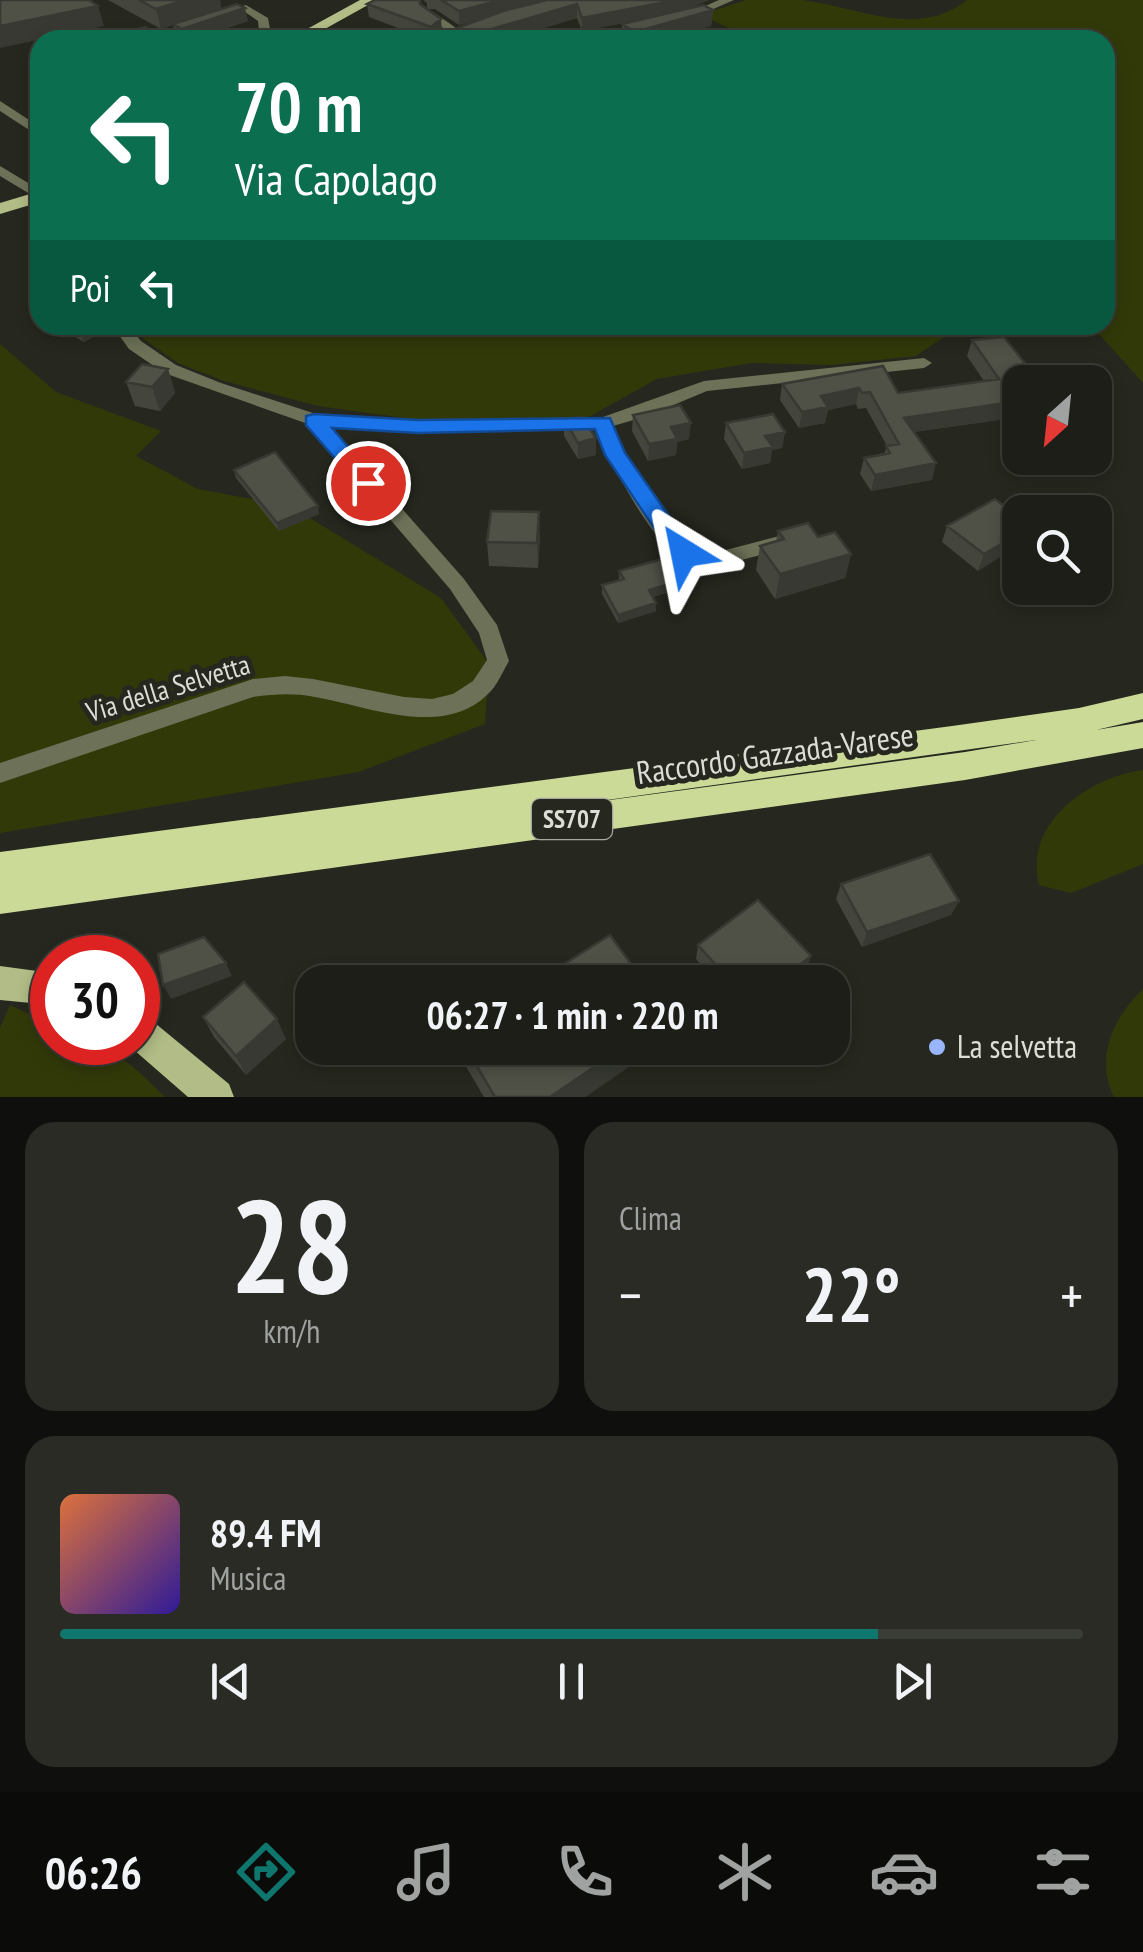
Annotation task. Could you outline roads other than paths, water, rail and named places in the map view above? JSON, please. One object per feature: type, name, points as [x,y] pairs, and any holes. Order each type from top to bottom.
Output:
[{"type":"highway","name":"Raccordo Gazzada-Varese","points":[[0,868],[1079,721],[1143,706]]},
{"type":"highway","name":"Raccordo Gazzada-Varese","points":[[0,898],[964,766],[1143,735]]},
{"type":"main road","points":[[313,30],[370,0]]},
{"type":"main road","points":[[0,208],[30,199]]},
{"type":"main road","points":[[0,983],[30,986]]},
{"type":"main road","points":[[160,1050],[216,1097]]},
{"type":"street","points":[[631,30],[696,15],[729,0]]},
{"type":"street","points":[[177,30],[246,8],[264,20],[265,30]]},
{"type":"street","points":[[429,14],[453,30]]},
{"type":"street","points":[[464,30],[471,28]]},
{"type":"street","points":[[0,105],[30,126]]},
{"type":"street","points":[[0,170],[30,190]]},
{"type":"street","points":[[128,335],[135,345],[170,368],[314,420],[418,426],[603,423],[704,386],[924,363]]},
{"type":"street","name":"Via della Selvetta","points":[[0,773],[216,699],[283,685],[444,710],[473,697],[488,684],[498,661],[490,631],[457,584],[314,420]]},
{"type":"street","points":[[603,423],[616,455],[638,488],[684,553],[700,564],[812,534]]},
{"type":"place","name":"La selvetta","points":[[937,1047]]}]
